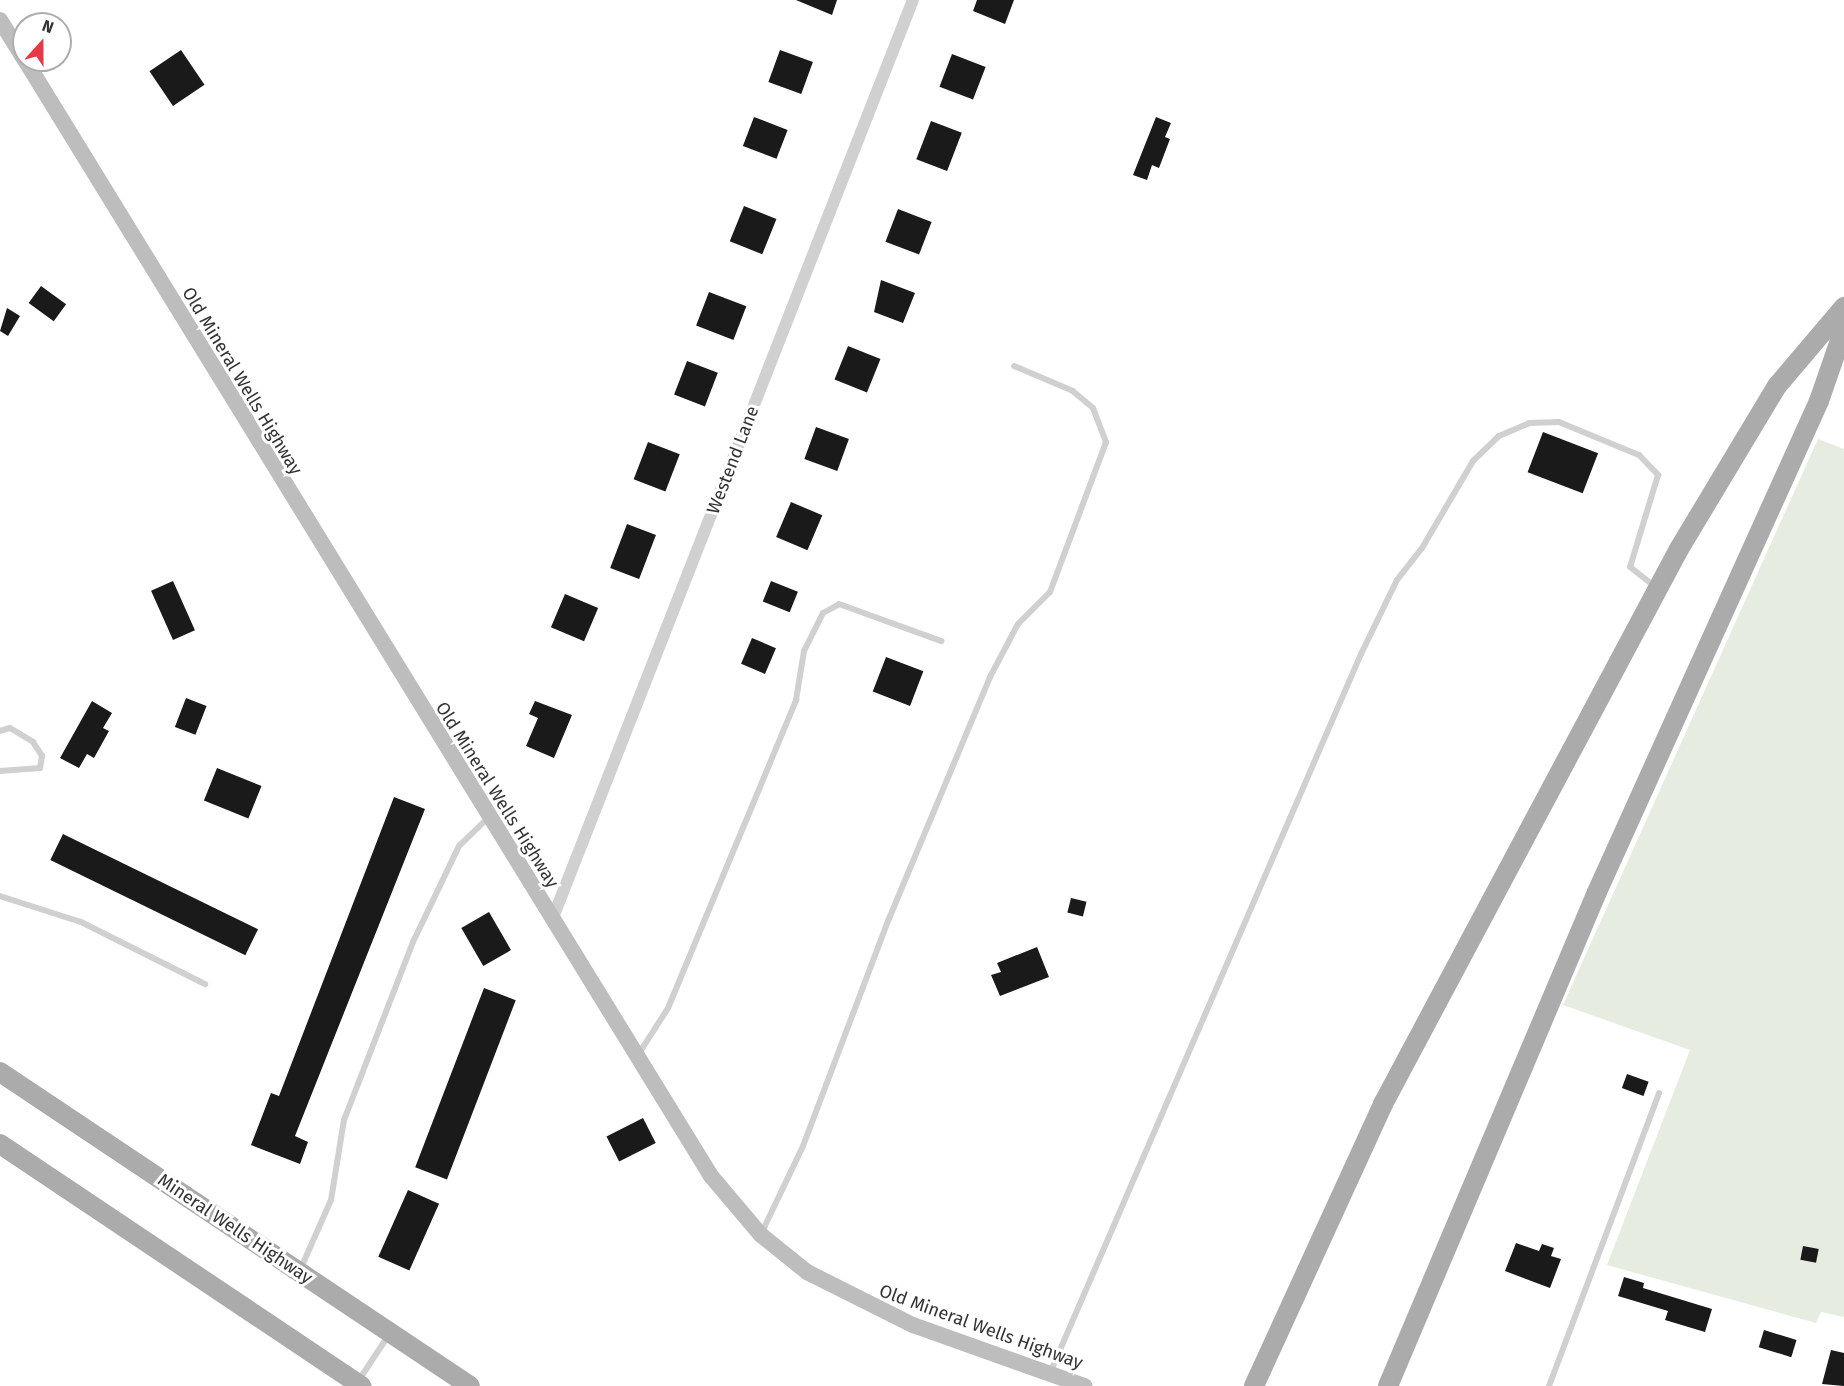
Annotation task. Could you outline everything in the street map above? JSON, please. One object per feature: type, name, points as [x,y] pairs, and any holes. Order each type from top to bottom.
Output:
[{"type":"main road","points":[[1254,1386],[1383,1104],[1658,588],[1776,386],[1844,308]]},
{"type":"main road","points":[[1388,1386],[1597,892],[1752,556],[1844,329]]},
{"type":"main road","name":"Mineral Wells Highway","points":[[0,1072],[470,1386]]},
{"type":"main road","points":[[0,1144],[356,1385]]},
{"type":"street","name":"Westend Lane","points":[[552,920],[913,0]]},
{"type":"street","name":"Old Mineral Wells Highway","points":[[0,20],[12,40]]},
{"type":"street","name":"Old Mineral Wells Highway","points":[[31,72],[711,1176],[760,1235],[807,1272],[859,1302],[1058,1379],[1084,1386]]},
{"type":"lane","points":[[760,1235],[803,1146],[888,921],[990,677],[1018,624],[1050,592],[1106,442],[1093,408],[1073,391],[1014,366]]},
{"type":"lane","points":[[1058,1379],[1361,654],[1397,580],[1422,548],[1473,461],[1499,436],[1529,423],[1559,422],[1639,455],[1658,475],[1630,567],[1658,588]]},
{"type":"lane","points":[[637,1056],[651,1041],[677,987],[795,700],[804,651],[823,613],[839,604],[941,641]]},
{"type":"lane","points":[[0,721],[2,730],[33,742],[42,756],[40,768],[0,771]]},
{"type":"lane","points":[[299,1272],[325,1221],[344,1120],[413,942],[459,846],[489,818]]},
{"type":"lane","points":[[0,896],[81,922],[205,984]]},
{"type":"lane","points":[[1549,1386],[1659,1093]]},
{"type":"lane","points":[[356,1385],[390,1333]]},
{"type":"shaded area","points":[[1818,439],[1844,449],[1844,1317],[1821,1312],[1816,1323],[1607,1265],[1690,1050],[1563,1005]]},
{"type":"building","points":[[796,0],[837,0],[832,15]]},
{"type":"building","points":[[977,0],[1014,0],[1005,24],[973,11]]},
{"type":"building","points":[[181,50],[204,85],[173,106],[149,71]]},
{"type":"building","points":[[780,50],[813,62],[801,94],[768,82]]},
{"type":"building","points":[[952,54],[986,67],[973,100],[939,87]]},
{"type":"building","points":[[754,117],[788,130],[776,159],[743,146]]},
{"type":"building","points":[[1156,117],[1171,123],[1165,137],[1170,139],[1159,168],[1152,165],[1147,180],[1133,175]]},
{"type":"building","points":[[931,121],[962,133],[947,171],[916,159]]},
{"type":"building","points":[[744,206],[776,219],[762,254],[730,241]]},
{"type":"building","points":[[898,209],[932,222],[919,255],[885,242]]},
{"type":"building","points":[[881,280],[915,293],[903,323],[874,312]]},
{"type":"building","points":[[41,286],[66,304],[54,321],[29,303]]},
{"type":"building","points":[[709,292],[746,306],[733,340],[696,326]]},
{"type":"building","points":[[7,308],[20,316],[8,336],[0,331]]},
{"type":"building","points":[[848,346],[880,359],[867,392],[835,379]]},
{"type":"building","points":[[687,361],[718,373],[705,406],[674,395]]},
{"type":"building","points":[[816,427],[849,439],[837,471],[804,459]]},
{"type":"building","points":[[1543,432],[1598,453],[1583,493],[1528,472]]},
{"type":"building","points":[[648,442],[680,454],[665,492],[634,479]]},
{"type":"building","points":[[791,502],[822,515],[807,550],[776,537]]},
{"type":"building","points":[[627,524],[656,535],[639,579],[610,568]]},
{"type":"building","points":[[173,581],[195,630],[173,640],[151,591]]},
{"type":"building","points":[[771,581],[798,592],[790,612],[763,601]]},
{"type":"building","points":[[565,594],[598,608],[584,641],[551,627]]},
{"type":"building","points":[[752,638],[776,648],[765,674],[741,664]]},
{"type":"building","points":[[886,657],[923,671],[910,706],[873,692]]},
{"type":"building","points":[[186,698],[207,706],[195,735],[175,727]]},
{"type":"building","points":[[92,701],[112,713],[103,728],[109,731],[94,758],[87,754],[79,768],[60,758]]},
{"type":"building","points":[[535,701],[572,715],[554,758],[526,746],[538,718],[529,714]]},
{"type":"building","points":[[217,768],[262,786],[248,818],[204,800]]},
{"type":"building","points":[[394,797],[425,809],[295,1136],[308,1142],[300,1164],[251,1145],[271,1093],[279,1096]]},
{"type":"building","points":[[63,834],[258,929],[245,955],[50,860]]},
{"type":"building","points":[[1071,898],[1087,902],[1083,916],[1067,913]]},
{"type":"building","points":[[489,912],[511,950],[483,966],[461,928]]},
{"type":"building","points":[[1037,947],[1049,977],[1000,996],[991,975],[1001,972],[997,963]]},
{"type":"building","points":[[484,988],[516,1000],[447,1179],[415,1167]]},
{"type":"building","points":[[1627,1074],[1649,1082],[1643,1096],[1622,1088]]},
{"type":"building","points":[[643,1118],[656,1143],[619,1162],[606,1137]]},
{"type":"building","points":[[408,1190],[439,1204],[409,1271],[378,1257]]},
{"type":"building","points":[[1516,1243],[1539,1251],[1542,1244],[1554,1248],[1551,1256],[1561,1259],[1550,1288],[1505,1271]]},
{"type":"building","points":[[1803,1246],[1819,1249],[1816,1263],[1800,1260]]},
{"type":"building","points":[[1624,1277],[1644,1283],[1643,1288],[1712,1309],[1705,1332],[1665,1320],[1668,1311],[1618,1296]]},
{"type":"building","points":[[1764,1330],[1797,1340],[1791,1357],[1759,1347]]},
{"type":"building","points":[[1831,1350],[1844,1353],[1844,1386],[1822,1384]]}]
